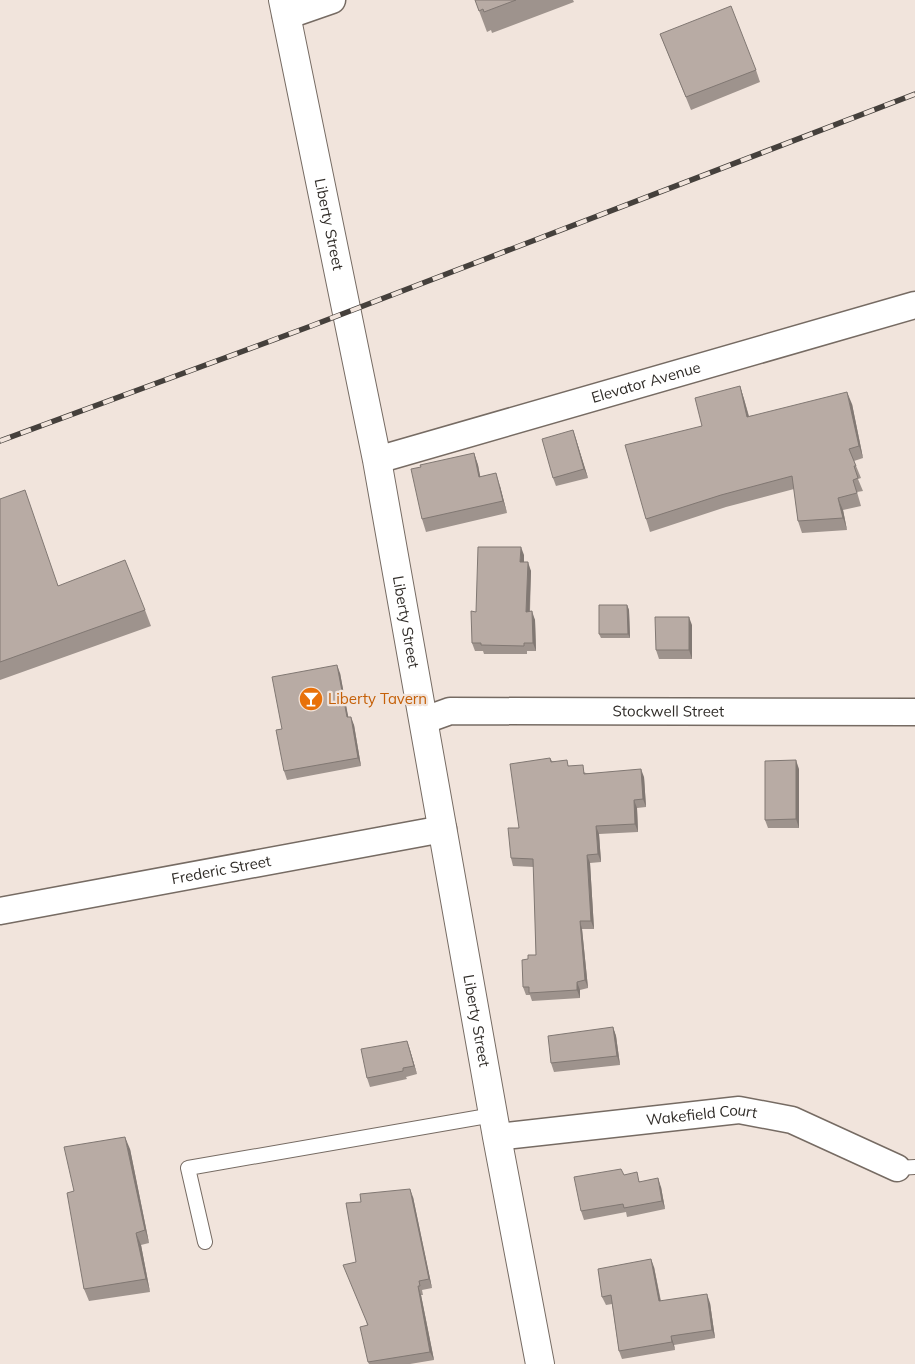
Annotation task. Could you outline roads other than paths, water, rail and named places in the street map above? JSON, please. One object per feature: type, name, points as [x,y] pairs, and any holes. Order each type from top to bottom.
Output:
[{"type":"street","points":[[284,8],[332,0]]},
{"type":"street","name":"Liberty Street","points":[[284,8],[377,460],[425,720],[495,1126],[540,1364]]},
{"type":"street","name":"Elevator Avenue","points":[[377,460],[915,305]]},
{"type":"street","name":"Stockwell Street","points":[[425,720],[450,711],[915,712]]},
{"type":"street","name":"Frederic Street","points":[[0,911],[443,829]]},
{"type":"street","name":"Wakefield Court","points":[[495,1126],[739,1110],[792,1120],[906,1168]]},
{"type":"lane","points":[[205,1242],[188,1168],[495,1126]]},
{"type":"railway","points":[[0,441],[311,326],[915,94]]},
{"type":"place","name":"Liberty Tavern","points":[[311,699]]}]
